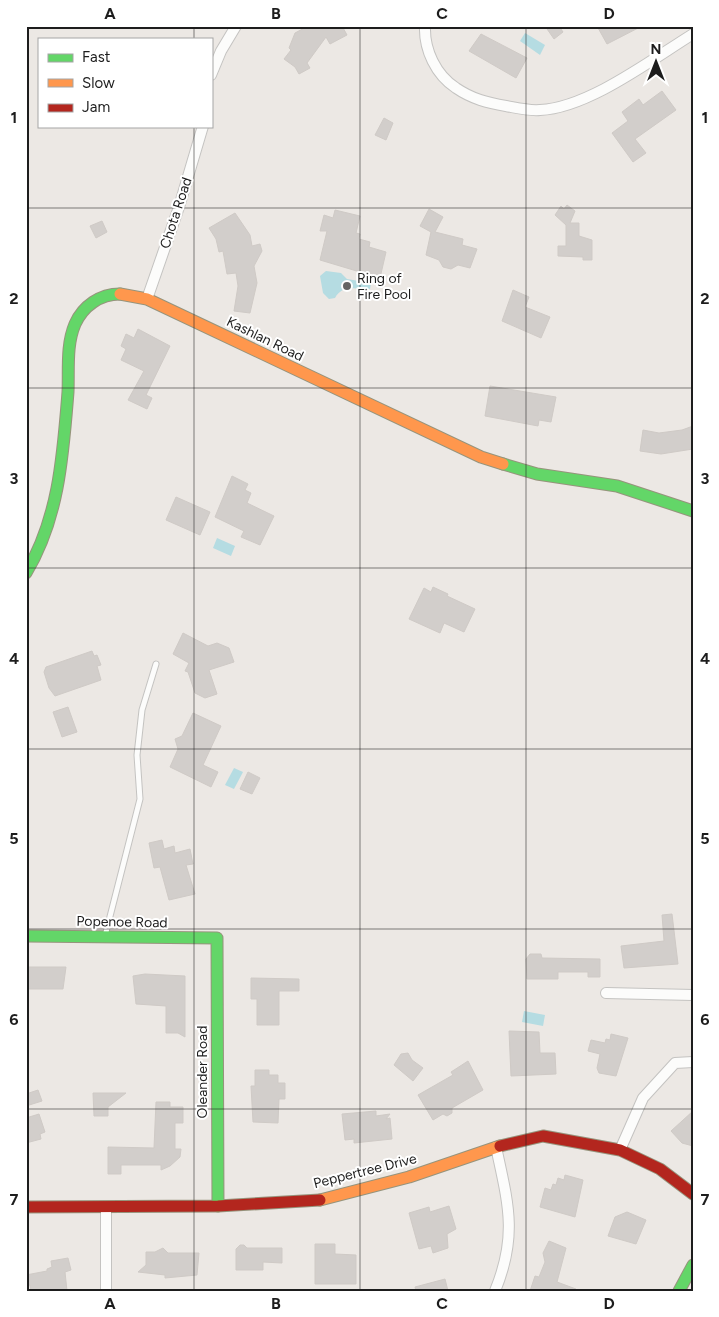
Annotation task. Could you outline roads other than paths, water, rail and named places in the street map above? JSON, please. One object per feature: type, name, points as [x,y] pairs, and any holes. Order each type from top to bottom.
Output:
[{"type":"street","points":[[212,73],[221,51],[236,26]]},
{"type":"street","points":[[425,26],[430,55],[441,74],[452,86],[480,101],[528,110],[555,108],[581,100],[693,34]]},
{"type":"street","name":"Chota Road","points":[[147,299],[179,207],[202,128]]},
{"type":"street","name":"Kashlan Road","points":[[26,573],[39,554],[52,516],[65,433],[71,342],[75,323],[87,307],[105,296],[130,293],[147,299],[481,457],[537,474],[617,486],[693,512]]},
{"type":"street","name":"Popenoe Road","points":[[26,936],[217,938]]},
{"type":"street","name":"Oleander Road","points":[[217,938],[218,1206]]},
{"type":"street","points":[[606,993],[693,995]]},
{"type":"street","points":[[620,1150],[643,1098],[675,1063],[693,1062]]},
{"type":"street","name":"Peppertree Drive","points":[[26,1206],[106,1208],[218,1206],[319,1200],[409,1177],[496,1146],[543,1136],[620,1150],[660,1169],[693,1194]]},
{"type":"street","points":[[495,1291],[509,1248],[509,1210],[496,1146]]},
{"type":"street","points":[[106,1208],[106,1291]]},
{"type":"street","points":[[679,1291],[693,1265]]},
{"type":"lane","points":[[105,937],[140,799],[137,755],[142,710],[156,664]]},
{"type":"water","points":[[525,33],[545,45],[540,55],[520,41]]},
{"type":"water","name":"Ring of Fire Pool","points":[[326,271],[341,273],[347,279],[371,283],[370,289],[345,289],[335,298],[329,299],[323,293],[320,276]]},
{"type":"water","points":[[217,538],[235,546],[231,556],[213,548]]},
{"type":"water","points":[[234,768],[243,772],[234,789],[225,785]]},
{"type":"water","points":[[524,1011],[545,1015],[543,1026],[522,1022]]},
{"type":"place","name":"Ring of Fire Pool","points":[[347,286]]}]
